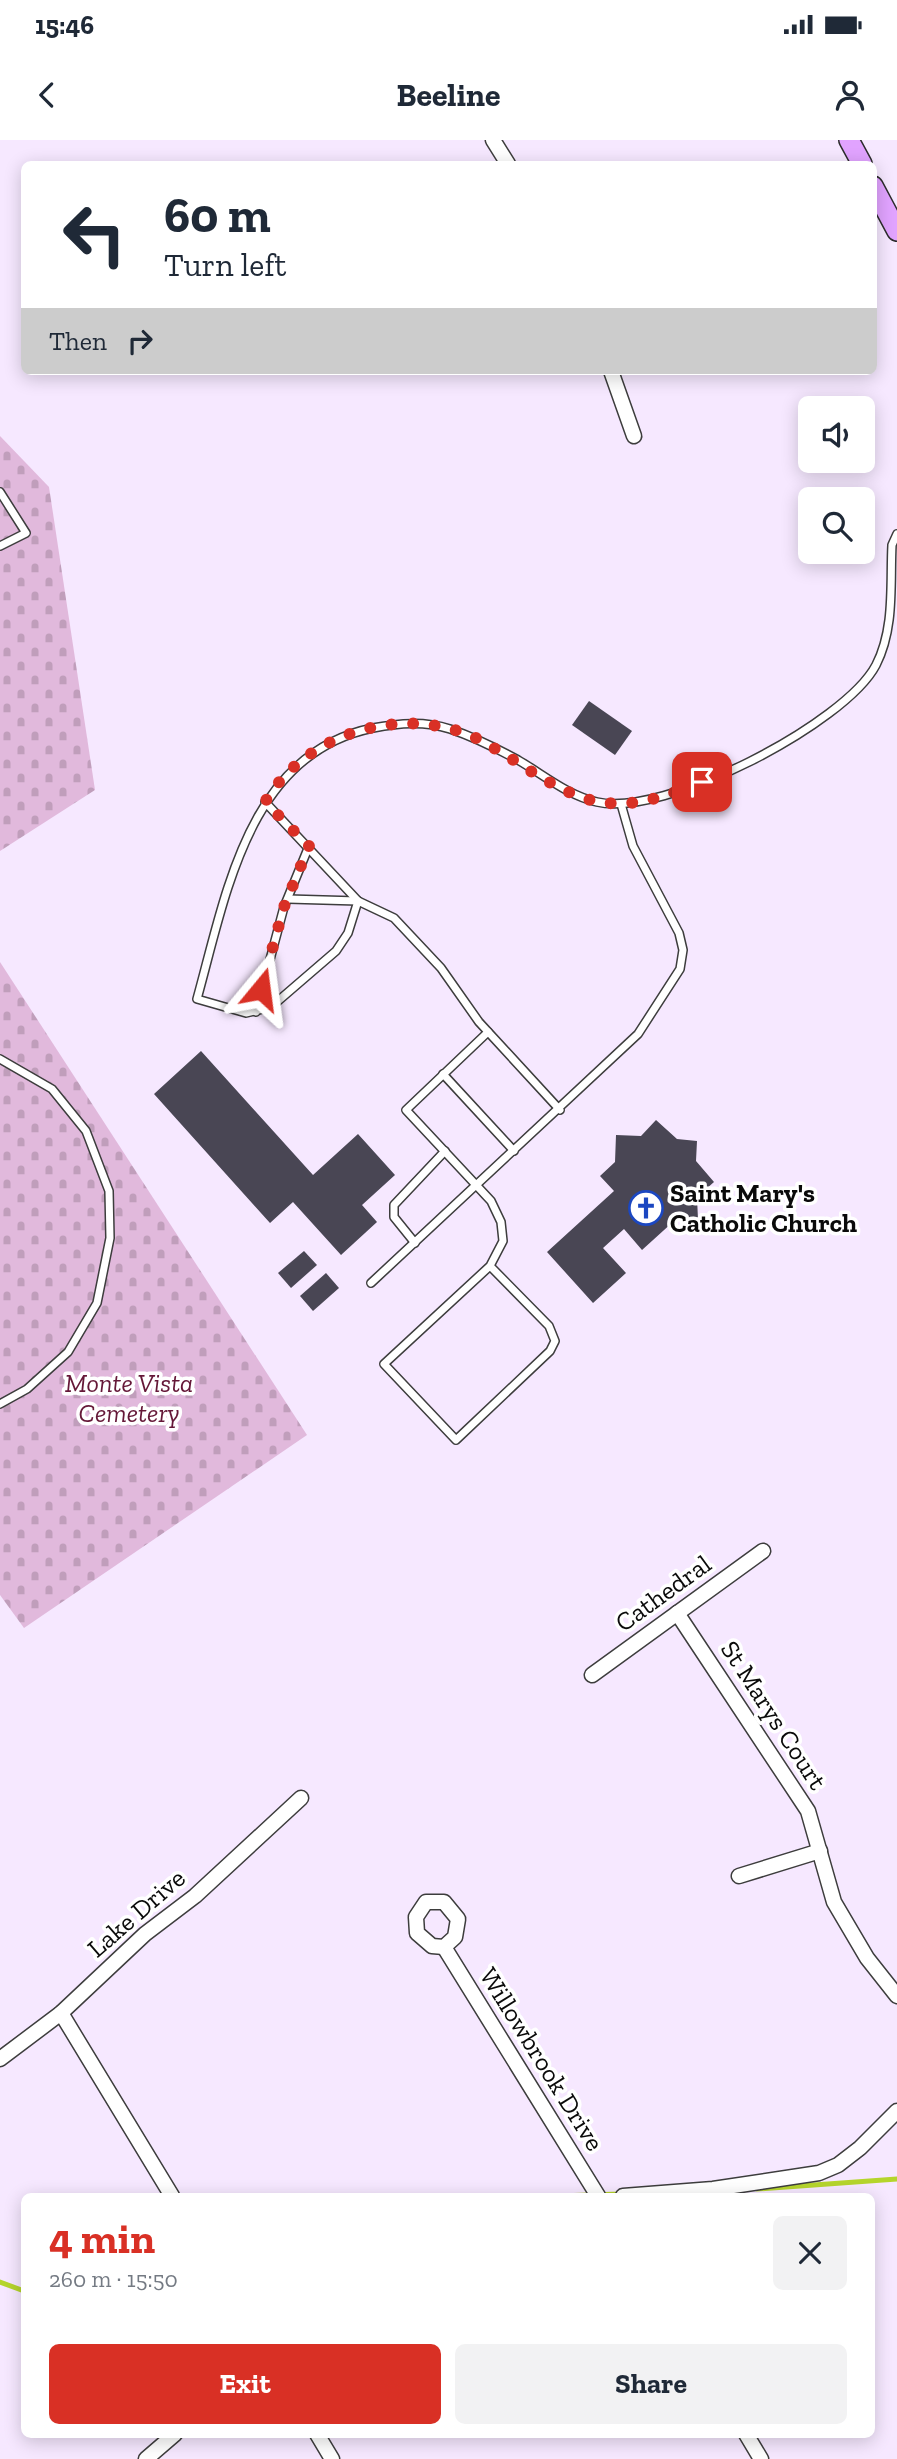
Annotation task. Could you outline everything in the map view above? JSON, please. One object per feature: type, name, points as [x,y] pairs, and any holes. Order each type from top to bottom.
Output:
[{"type":"street","points":[[494,140],[506,161]]},
{"type":"street","points":[[849,140],[860,161]]},
{"type":"street","points":[[877,192],[894,218]]},
{"type":"street","points":[[612,375],[634,436]]},
{"type":"street","name":"Cathedral","points":[[592,1675],[763,1552]]},
{"type":"street","name":"St Marys Court","points":[[677,1613],[802,1800],[834,1902],[867,1958],[897,1996]]},
{"type":"street","name":"Lake Drive","points":[[0,2059],[61,2013],[145,1934],[195,1896],[301,1798]]},
{"type":"street","points":[[739,1876],[820,1852]]},
{"type":"street","name":"Willowbrook Drive","points":[[444,1947],[596,2193]]},
{"type":"street","points":[[61,2013],[170,2193]]},
{"type":"street","points":[[662,2193],[713,2189],[819,2173],[838,2165],[897,2111]]},
{"type":"street","points":[[146,2459],[170,2438]]},
{"type":"street","points":[[319,2438],[332,2459]]},
{"type":"street","points":[[748,2438],[761,2459]]},
{"type":"lane","points":[[0,492],[26,533],[0,547]]},
{"type":"lane","points":[[358,901],[348,933],[336,951],[271,1007],[246,1013],[197,999],[243,849],[265,802],[288,772],[314,751],[342,736],[394,724],[421,722],[474,737],[562,788],[597,802],[631,805],[678,792],[727,772],[827,716],[867,680],[878,662],[888,628],[895,577],[892,545],[897,534]]},
{"type":"lane","points":[[265,802],[358,901],[394,918],[413,937],[441,968],[488,1032],[559,1110]]},
{"type":"lane","points":[[371,1283],[638,1034],[680,969],[683,950],[679,933],[634,846],[621,804]]},
{"type":"lane","points":[[256,1012],[288,899],[309,846]]},
{"type":"lane","points":[[288,899],[358,901]]},
{"type":"lane","points":[[488,1032],[406,1110],[477,1185],[502,1222],[503,1241],[490,1266],[384,1364],[456,1440],[550,1351],[555,1341],[549,1326],[490,1266]]},
{"type":"lane","points":[[0,1060],[52,1089],[86,1131],[109,1191],[110,1238],[97,1303],[68,1352],[27,1389],[0,1404]]},
{"type":"lane","points":[[443,1074],[514,1151]]},
{"type":"lane","points":[[415,1242],[394,1217],[394,1205],[445,1151]]},
{"type":"green space","points":[[0,436],[49,487],[95,790],[0,851]]},
{"type":"green space","name":"Monte Vista Cemetery","points":[[0,962],[307,1435],[24,1628],[0,1595]]},
{"type":"building","points":[[589,701],[632,731],[615,755],[572,725]]},
{"type":"building","points":[[201,1051],[313,1175],[358,1134],[395,1175],[362,1205],[377,1222],[341,1255],[293,1202],[270,1223],[154,1094]]},
{"type":"building","name":"Saint Mary's Catholic Church","points":[[656,1120],[677,1139],[697,1141],[696,1161],[714,1182],[697,1197],[698,1220],[674,1221],[642,1250],[624,1229],[603,1248],[626,1273],[593,1303],[547,1252],[614,1191],[600,1176],[615,1162],[616,1135],[641,1136]]},
{"type":"building","points":[[304,1251],[317,1265],[291,1288],[278,1273]]},
{"type":"building","points":[[326,1273],[339,1288],[313,1311],[300,1296]]},
{"type":"waterway","points":[[757,2189],[897,2179]]},
{"type":"waterway","points":[[0,2282],[21,2290]]},
{"type":"place","name":"Saint Mary's Catholic Church","points":[[646,1208]]},
{"type":"route","points":[[261,989],[284,907],[309,846],[265,802],[288,772],[314,751],[342,736],[394,724],[421,722],[447,728],[474,737],[518,760],[562,788],[597,802],[631,805],[678,792],[702,782]]}]
